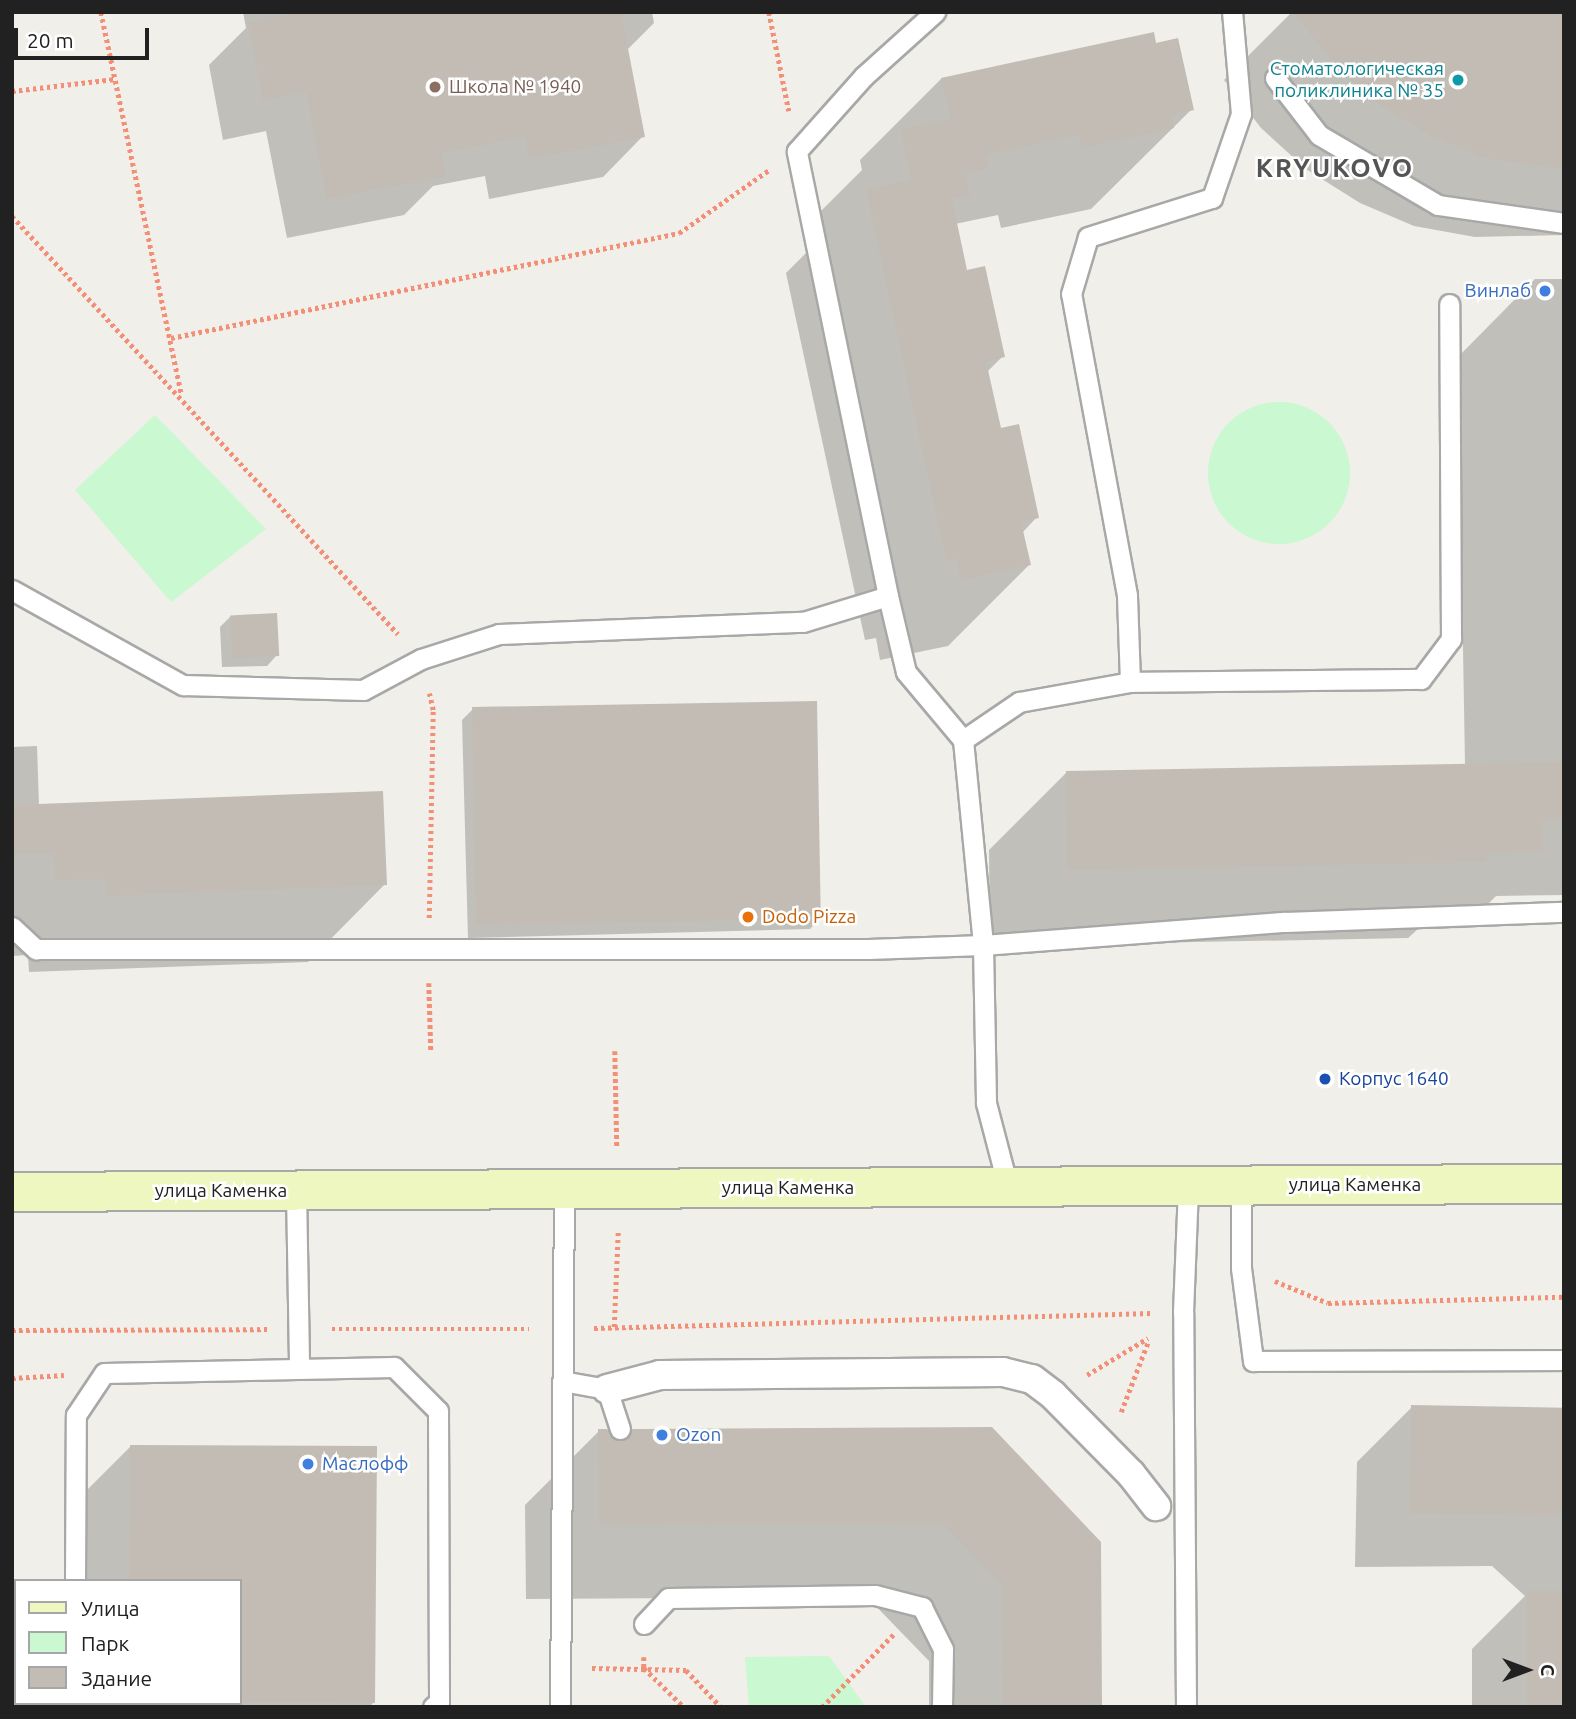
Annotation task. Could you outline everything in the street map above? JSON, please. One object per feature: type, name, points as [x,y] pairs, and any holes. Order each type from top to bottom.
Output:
[{"type":"main road","name":"улица Каменка","points":[[12,1192],[1564,1184]]},
{"type":"street","points":[[607,1389],[660,1375],[1003,1372],[1032,1379],[1053,1395],[1156,1506]]},
{"type":"lane","points":[[935,12],[864,76],[797,151],[906,673],[963,740],[984,945],[986,1103],[1007,1187]]},
{"type":"lane","points":[[1130,682],[1127,595],[1071,294],[1088,237],[1212,198],[1241,114],[1232,12]]},
{"type":"lane","points":[[1275,78],[1320,135],[1438,205],[1564,223]]},
{"type":"lane","points":[[963,740],[1019,702],[1130,682],[1421,679],[1451,639],[1449,304]]},
{"type":"lane","points":[[12,590],[183,685],[363,690],[421,659],[499,634],[803,622],[888,596]]},
{"type":"lane","points":[[12,927],[36,949],[984,945],[1285,922],[1564,912]]},
{"type":"lane","points":[[1241,1185],[1241,1268],[1253,1362],[1564,1360]]},
{"type":"lane","points":[[1186,1707],[1183,1312],[1188,1186]]},
{"type":"lane","points":[[560,1707],[564,1189]]},
{"type":"lane","points":[[296,1190],[299,1368]]},
{"type":"lane","points":[[75,1579],[76,1415],[104,1373],[394,1367],[438,1410],[439,1702],[433,1707]]},
{"type":"lane","points":[[562,1381],[607,1389],[620,1429]]},
{"type":"lane","points":[[644,1624],[668,1598],[875,1595],[922,1606],[943,1649],[942,1707]]},
{"type":"path","points":[[100,12],[183,397]]},
{"type":"path","points":[[170,338],[679,233],[797,151],[769,12]]},
{"type":"path","points":[[12,91],[115,79]]},
{"type":"path","points":[[12,216],[183,397],[421,659],[433,710],[428,949],[431,1052]]},
{"type":"path","points":[[1241,1268],[1328,1303],[1564,1297]]},
{"type":"path","points":[[1053,1395],[1149,1338],[1183,1312]]},
{"type":"path","points":[[1106,1450],[1149,1338]]},
{"type":"path","points":[[822,1707],[922,1606]]},
{"type":"path","points":[[560,1668],[686,1670],[721,1707]]},
{"type":"path","points":[[644,1668],[683,1706]]},
{"type":"green space","points":[[1279,402],[1306,408],[1329,423],[1344,446],[1350,473],[1344,500],[1329,523],[1306,538],[1279,544],[1252,538],[1229,523],[1214,500],[1208,473],[1214,446],[1229,423],[1252,408]]},
{"type":"green space","points":[[155,415],[266,529],[171,602],[75,490]]},
{"type":"green space","points":[[829,1656],[866,1707],[749,1707],[745,1657]]},
{"type":"building","points":[[302,12],[621,12],[645,137],[529,159],[525,137],[442,153],[446,176],[327,199],[306,92],[263,100],[248,23]]},
{"type":"building","name":"Стоматологическая поликлиника № 35","points":[[1293,12],[1564,12],[1564,169],[1484,158],[1429,135],[1374,101],[1330,59]]},
{"type":"building","points":[[1154,32],[1156,43],[1178,38],[1194,110],[1171,115],[1174,128],[1082,148],[1079,135],[986,155],[989,168],[965,174],[970,196],[952,199],[967,270],[985,266],[1005,357],[986,361],[1001,428],[1019,424],[1039,518],[1021,522],[1031,565],[961,580],[956,558],[946,560],[866,190],[911,180],[901,129],[950,119],[941,78]]},
{"type":"building","points":[[277,613],[279,656],[232,658],[230,615]]},
{"type":"building","points":[[817,701],[821,919],[476,925],[472,707]]},
{"type":"building","points":[[1564,762],[1564,820],[1543,820],[1543,852],[1487,853],[1487,862],[1067,870],[1066,771]]},
{"type":"building","points":[[383,791],[387,885],[106,896],[105,879],[55,880],[54,853],[12,855],[12,805]]},
{"type":"building","points":[[1411,1405],[1564,1408],[1562,1516],[1409,1513]]},
{"type":"building","points":[[992,1427],[1101,1542],[1102,1707],[1003,1707],[1002,1586],[942,1523],[599,1525],[598,1429],[607,1429],[618,1441],[629,1438],[632,1429]]},
{"type":"building","points":[[130,1445],[377,1446],[375,1703],[242,1702],[242,1579],[129,1579]]},
{"type":"building","points":[[1527,1591],[1564,1591],[1564,1707],[1527,1707]]},
{"type":"place","name":"Стоматологическая поликлиника № 35","points":[[1458,80]]},
{"type":"place","name":"Школа № 1940","points":[[435,87]]},
{"type":"place","name":"Винлаб","points":[[1545,291]]},
{"type":"place","name":"Dodo Pizza","points":[[748,917]]},
{"type":"place","name":"Корпус 1640","points":[[1325,1079]]},
{"type":"place","name":"Ozon","points":[[662,1435]]},
{"type":"place","name":"Маслофф","points":[[308,1464]]},
{"type":"district","name":"KRYUKOVO","points":[[1335,168]]}]
